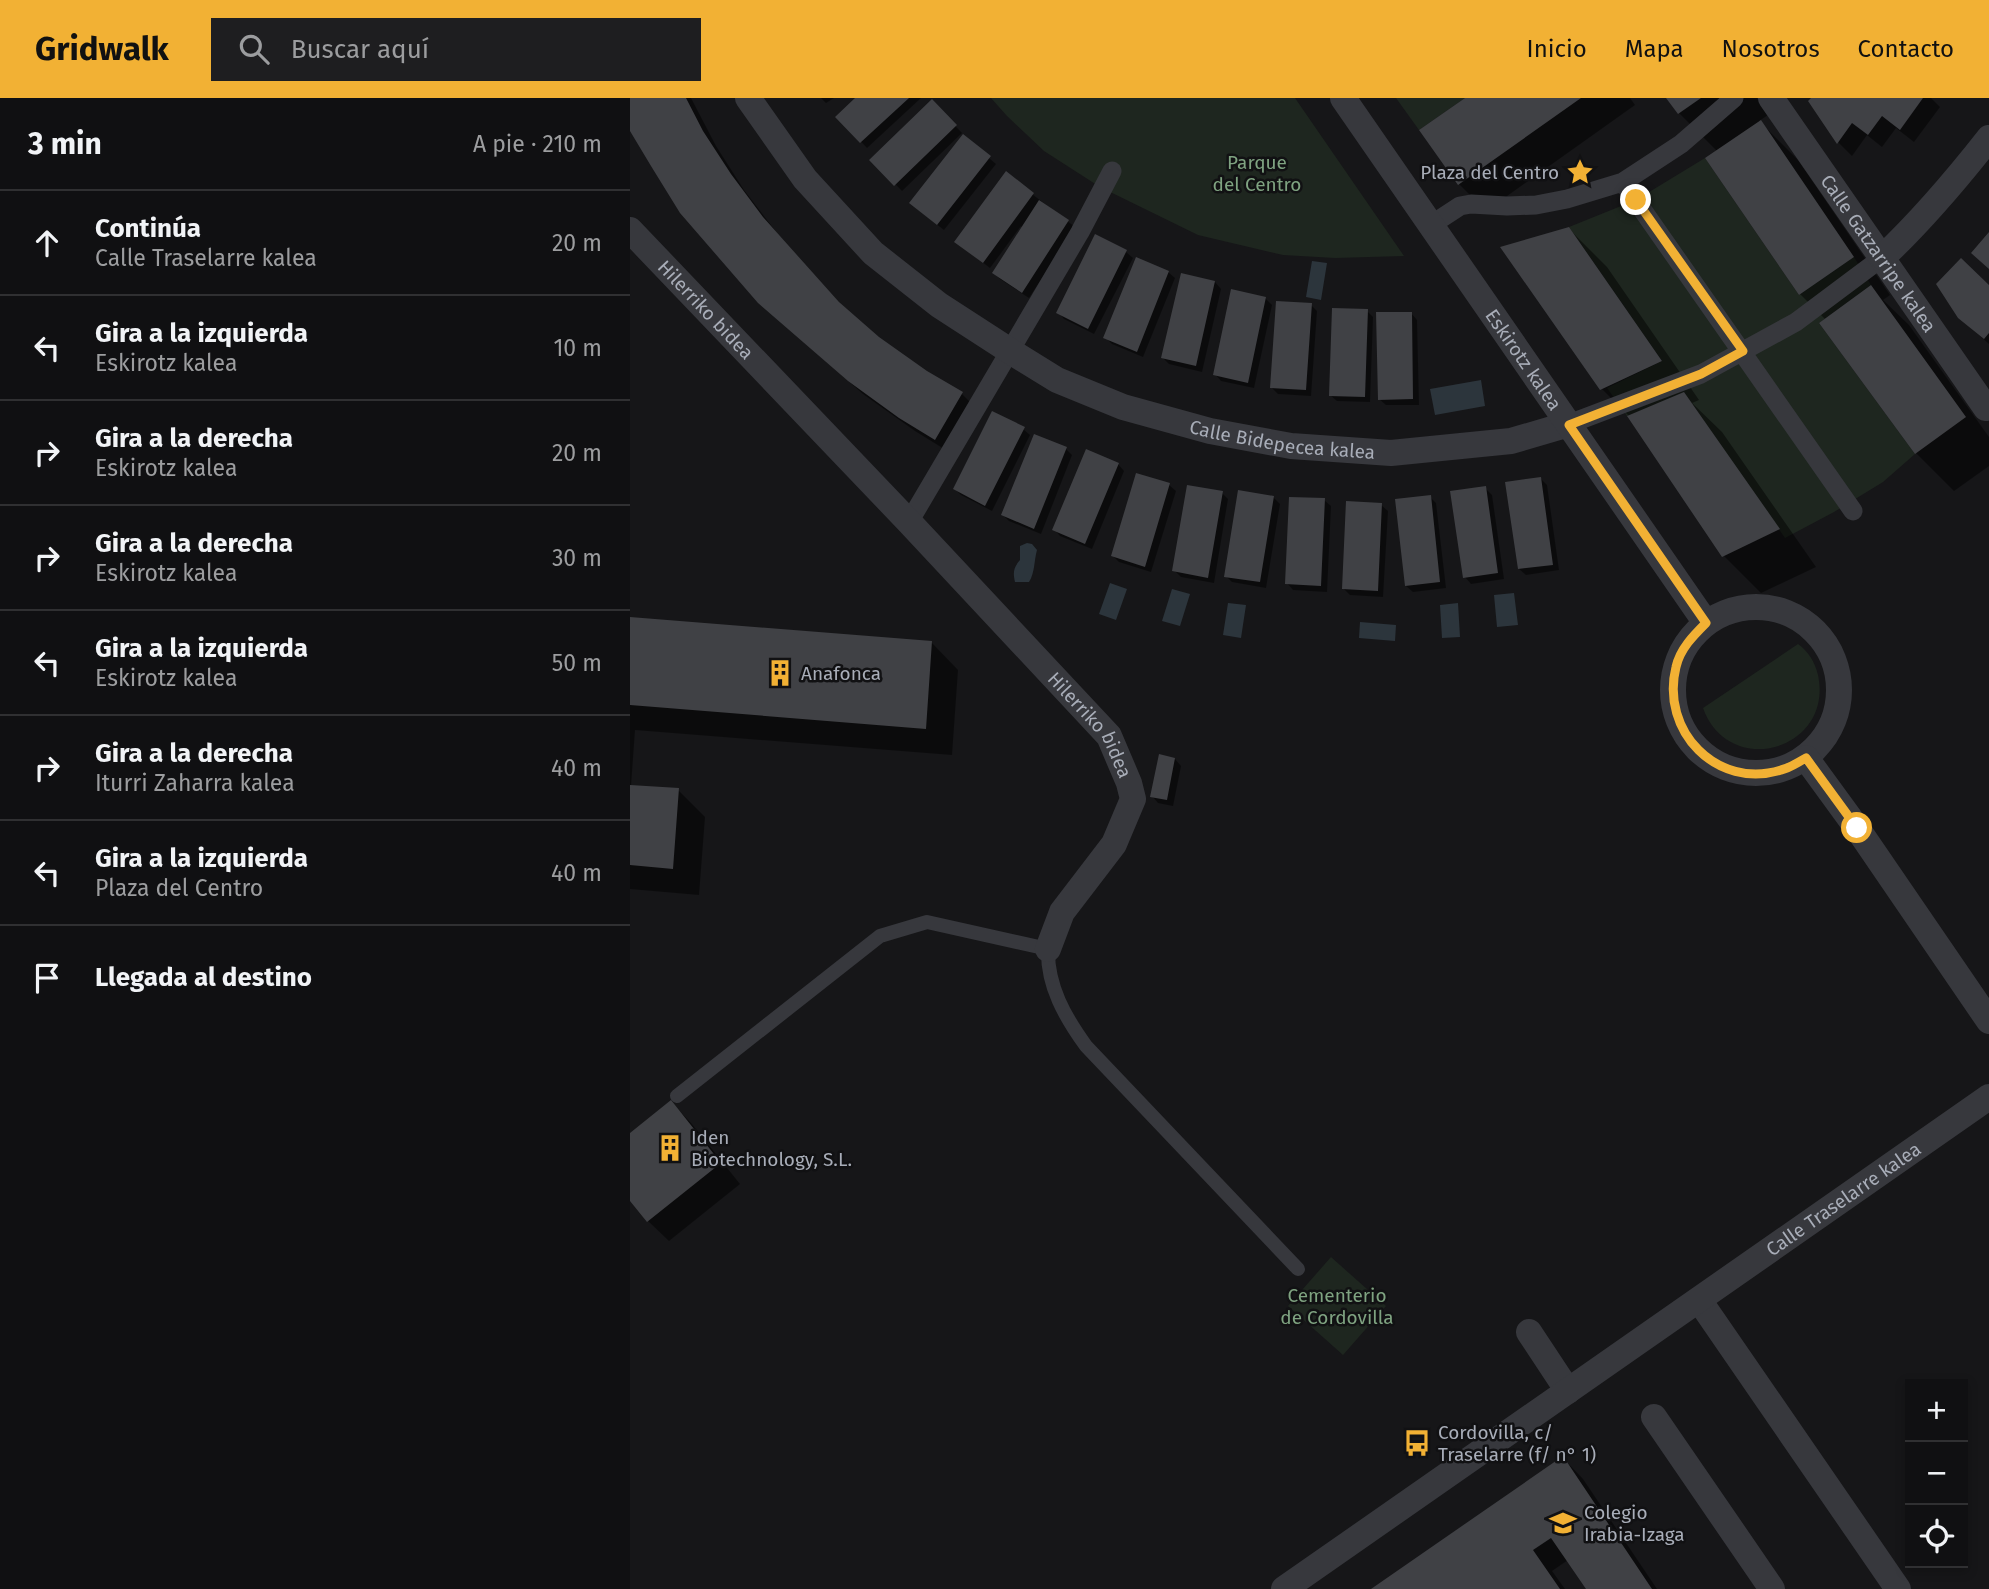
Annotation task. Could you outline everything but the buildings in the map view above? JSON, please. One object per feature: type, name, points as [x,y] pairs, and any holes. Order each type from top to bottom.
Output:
[{"type":"street","name":"Calle Bidepecea kalea","points":[[748,98],[805,179],[873,253],[939,305],[1057,380],[1123,407],[1210,431],[1291,446],[1391,453],[1511,441],[1569,425]]},
{"type":"street","name":"Eskirotz kalea","points":[[1343,98],[1706,623]]},
{"type":"street","points":[[1431,225],[1460,206],[1536,205],[1567,199],[1623,182],[1681,144],[1734,98]]},
{"type":"street","name":"Calle Gatzarripe kalea","points":[[1771,98],[1986,408]]},
{"type":"street","points":[[1569,425],[1701,374],[1796,322],[1883,257],[1950,188],[1989,138]]},
{"type":"street","points":[[908,522],[1080,233],[1112,171]]},
{"type":"street","points":[[1623,182],[1853,511]]},
{"type":"street","name":"Hilerriko bidea","points":[[630,230],[1109,736],[1133,799],[1114,844],[1062,912],[1048,949]]},
{"type":"street","points":[[1755,606],[1781,610],[1804,622],[1823,640],[1835,664],[1840,690],[1836,716],[1824,739],[1806,758],[1782,770],[1757,774],[1731,770],[1707,759],[1689,740],[1677,717],[1672,691],[1676,665],[1688,642],[1706,623],[1729,611],[1755,606]]},
{"type":"street","points":[[1806,758],[1989,1021]]},
{"type":"street","name":"Calle Traselarre kalea","points":[[1284,1589],[1989,1097]]},
{"type":"street","points":[[1699,1300],[1898,1589]]},
{"type":"street","points":[[1528,1332],[1569,1391]]},
{"type":"street","points":[[1654,1417],[1772,1589]]},
{"type":"lane","points":[[677,1096],[880,936],[927,922],[1048,949]]},
{"type":"lane","name":"Hilerriko bidea","points":[[1048,949],[1048,967],[1056,996],[1069,1023],[1086,1046],[1298,1269]]},
{"type":"green space","name":"Parque del Centro","points":[[991,98],[1295,98],[1404,256],[1335,258],[1283,255],[1198,235],[1100,187],[1044,151]]},
{"type":"green space","points":[[1396,98],[1465,98],[1419,130]]},
{"type":"green space","points":[[1705,158],[1799,295],[1854,257],[1871,285],[1819,323],[1915,454],[1883,482],[1785,538],[1684,393],[1627,416],[1607,388],[1662,361],[1569,227],[1636,200]]},
{"type":"green space","points":[[1798,644],[1811,657],[1815,666],[1819,701],[1810,722],[1796,737],[1776,747],[1755,749],[1734,744],[1716,730],[1703,708]]},
{"type":"green space","name":"Cementerio de Cordovilla","points":[[1331,1257],[1386,1306],[1343,1355],[1288,1306]]},
{"type":"shaded area","points":[[1312,261],[1327,263],[1321,300],[1306,297]]},
{"type":"shaded area","points":[[1481,380],[1485,406],[1435,415],[1430,389]]},
{"type":"shaded area","points":[[1027,543],[1037,550],[1032,575],[1029,582],[1015,582],[1014,571],[1020,560],[1020,546]]},
{"type":"shaded area","points":[[1110,583],[1127,589],[1116,620],[1099,614]]},
{"type":"shaded area","points":[[1172,589],[1190,594],[1180,626],[1162,621]]},
{"type":"shaded area","points":[[1514,593],[1518,625],[1497,627],[1494,595]]},
{"type":"shaded area","points":[[1228,603],[1246,605],[1241,638],[1223,635]]},
{"type":"shaded area","points":[[1458,603],[1460,637],[1442,638],[1440,605]]},
{"type":"shaded area","points":[[1360,622],[1396,625],[1395,641],[1359,638]]},
{"type":"place","name":"Plaza del Centro","points":[[1580,172]]},
{"type":"place","name":"Anafonca","points":[[780,673]]},
{"type":"place","name":"Iden Biotechnology, S.L.","points":[[670,1148]]},
{"type":"place","name":"Cordovilla, c/ Traselarre (f/ n° 1)","points":[[1417,1443]]},
{"type":"place","name":"Colegio Irabia-Izaga","points":[[1563,1523]]},
{"type":"route","points":[[1636,200],[1743,351],[1701,374],[1569,425],[1706,623],[1688,642],[1676,665],[1672,691],[1677,717],[1689,740],[1707,759],[1731,770],[1757,774],[1782,770],[1806,758],[1857,828]]}]
